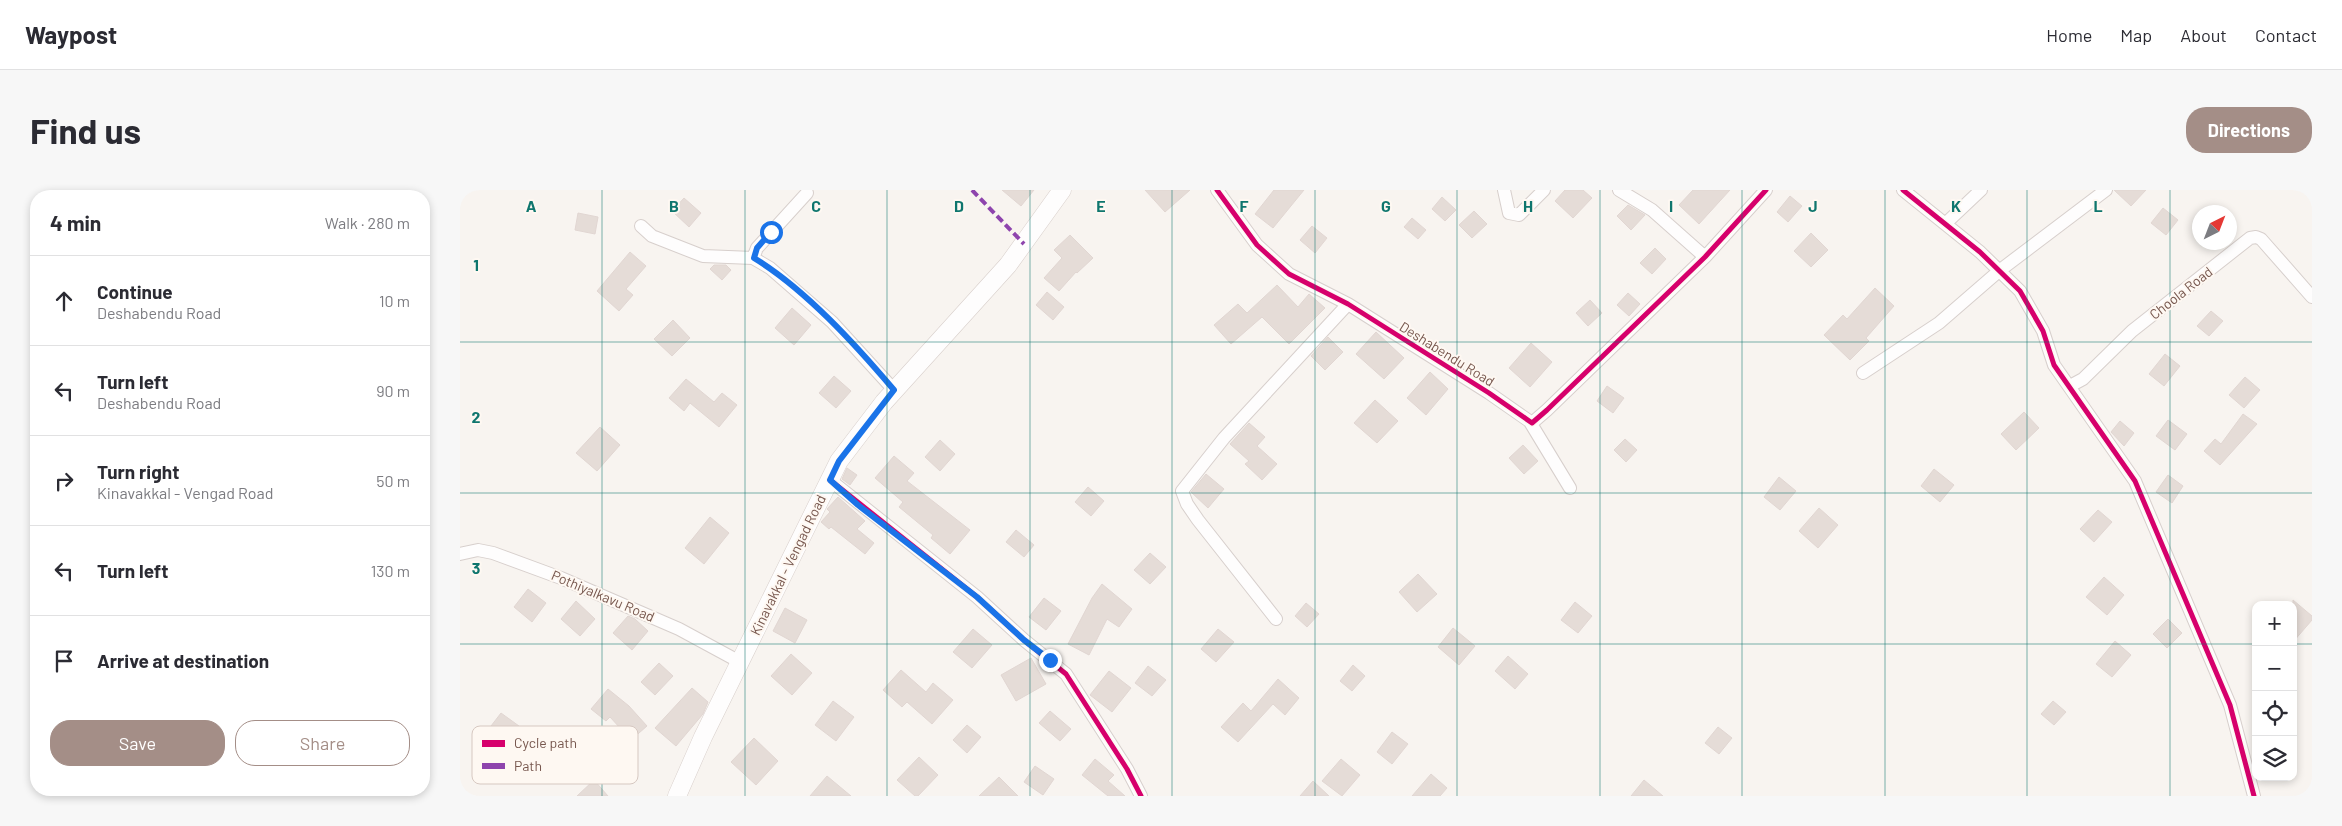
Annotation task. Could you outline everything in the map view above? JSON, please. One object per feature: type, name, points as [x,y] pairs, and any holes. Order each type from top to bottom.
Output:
[{"type":"main road","name":"Kinavakkal - Vengad Road","points":[[677,796],[740,662],[839,461],[894,390],[1008,265],[1062,190]]},
{"type":"street","name":"Deshabendu Road","points":[[1217,190],[1257,245],[1289,274],[1348,304],[1489,393],[1530,422]]},
{"type":"street","points":[[1504,190],[1509,213],[1519,215],[1544,190]]},
{"type":"street","points":[[1619,190],[1652,210],[1705,257]]},
{"type":"street","points":[[1570,488],[1530,422],[1536,421],[1542,416],[1705,257],[1766,190]]},
{"type":"street","points":[[1903,190],[1980,252],[2020,291],[2043,331],[2054,365],[2108,441],[2139,490],[2230,705],[2254,796]]},
{"type":"street","points":[[1945,224],[1981,190]]},
{"type":"street","points":[[1863,373],[1939,323],[1999,271],[2106,190]]},
{"type":"street","points":[[754,258],[757,248],[807,193]]},
{"type":"street","points":[[641,226],[652,236],[703,256],[754,258],[770,268],[832,322],[894,390]]},
{"type":"street","name":"Choola Road","points":[[2070,386],[2083,379],[2132,331],[2250,238],[2256,237],[2261,239],[2312,297]]},
{"type":"street","points":[[1276,619],[1198,520],[1187,504],[1182,492],[1224,438],[1348,304]]},
{"type":"street","points":[[830,480],[858,505],[977,597],[1024,640],[1066,674],[1127,769],[1141,796]]},
{"type":"street","name":"Pothiyalkavu Road","points":[[460,554],[478,550],[493,553],[561,578],[679,629],[740,662]]},
{"type":"building","points":[[1002,190],[1034,190],[1021,206]]},
{"type":"building","points":[[1145,190],[1190,190],[1165,212]]},
{"type":"building","points":[[1274,190],[1304,190],[1273,228],[1255,214]]},
{"type":"building","points":[[1565,190],[1583,190],[1592,198],[1573,218],[1555,201]]},
{"type":"building","points":[[1693,190],[1730,190],[1699,224],[1679,205]]},
{"type":"building","points":[[2114,190],[2146,190],[2131,206]]},
{"type":"building","points":[[1790,196],[1802,206],[1788,222],[1777,212]]},
{"type":"building","points":[[1442,197],[1456,210],[1445,221],[1432,209]]},
{"type":"building","points":[[684,198],[701,213],[689,227],[672,211]]},
{"type":"building","points":[[1628,205],[1645,215],[1631,230],[1617,216]]},
{"type":"building","points":[[2163,208],[2178,220],[2166,235],[2151,223]]},
{"type":"building","points":[[1474,211],[1487,224],[1472,238],[1459,225]]},
{"type":"building","points":[[578,213],[598,217],[595,234],[575,230]]},
{"type":"building","points":[[1412,218],[1426,230],[1418,239],[1404,227]]},
{"type":"building","points":[[1312,226],[1327,238],[1315,253],[1300,240]]},
{"type":"building","points":[[1811,233],[1828,250],[1811,267],[1794,251]]},
{"type":"building","points":[[1070,235],[1093,258],[1076,272],[1059,291],[1044,278],[1062,258],[1054,250]]},
{"type":"building","points":[[1655,248],[1666,259],[1652,274],[1640,263]]},
{"type":"building","points":[[630,252],[646,266],[626,289],[633,295],[619,311],[597,291]]},
{"type":"building","points":[[714,265],[726,265],[731,270],[722,280],[710,269]]},
{"type":"building","points":[[1277,285],[1298,307],[1309,294],[1325,308],[1289,344],[1262,317],[1231,344],[1214,325],[1238,304],[1247,313]]},
{"type":"building","points":[[1875,288],[1894,306],[1866,338],[1869,341],[1850,360],[1824,335],[1843,315],[1847,319]]},
{"type":"building","points":[[1047,292],[1064,307],[1053,320],[1036,305]]},
{"type":"building","points":[[1628,293],[1640,304],[1629,316],[1617,305]]},
{"type":"building","points":[[1590,300],[1602,313],[1588,326],[1576,313]]},
{"type":"building","points":[[792,308],[811,325],[794,345],[775,328]]},
{"type":"building","points":[[2211,311],[2223,321],[2209,336],[2197,326]]},
{"type":"building","points":[[673,320],[690,338],[672,356],[654,339]]},
{"type":"building","points":[[1376,332],[1404,358],[1384,379],[1356,354]]},
{"type":"building","points":[[1328,337],[1343,352],[1325,370],[1311,356]]},
{"type":"building","points":[[1531,343],[1552,362],[1530,387],[1509,368]]},
{"type":"building","points":[[2165,354],[2180,366],[2164,386],[2149,374]]},
{"type":"building","points":[[1430,372],[1448,389],[1426,415],[1407,398]]},
{"type":"building","points":[[834,376],[851,391],[836,408],[819,393]]},
{"type":"building","points":[[2245,377],[2260,390],[2244,408],[2229,395]]},
{"type":"building","points":[[686,379],[714,402],[722,393],[737,405],[719,427],[690,403],[684,411],[669,398]]},
{"type":"building","points":[[1607,386],[1624,398],[1613,413],[1597,401]]},
{"type":"building","points":[[1375,400],[1398,421],[1377,443],[1354,423]]},
{"type":"building","points":[[2024,412],[2039,428],[2016,450],[2001,434]]},
{"type":"building","points":[[2243,414],[2257,424],[2220,465],[2204,451],[2215,439],[2221,444]]},
{"type":"building","points":[[2168,420],[2187,434],[2175,450],[2156,436]]},
{"type":"building","points":[[2120,421],[2134,433],[2124,446],[2111,432]]},
{"type":"building","points":[[1249,423],[1265,437],[1257,446],[1277,464],[1262,480],[1245,464],[1249,461],[1230,444]]},
{"type":"building","points":[[600,427],[620,445],[597,471],[576,453]]},
{"type":"building","points":[[1625,439],[1637,450],[1626,462],[1614,450]]},
{"type":"building","points":[[940,440],[955,454],[940,471],[925,457]]},
{"type":"building","points":[[1523,445],[1538,461],[1524,474],[1509,458]]},
{"type":"building","points":[[894,456],[914,473],[907,481],[970,530],[950,554],[931,538],[933,535],[899,507],[903,502],[875,478]]},
{"type":"building","points":[[847,468],[857,475],[850,485],[842,479]]},
{"type":"building","points":[[1934,469],[1954,485],[1940,502],[1921,486]]},
{"type":"building","points":[[1206,474],[1224,489],[1208,508],[1191,492]]},
{"type":"building","points":[[2168,475],[2183,486],[2172,503],[2156,492]]},
{"type":"building","points":[[1779,477],[1796,491],[1780,510],[1764,497]]},
{"type":"building","points":[[1088,487],[1104,501],[1091,516],[1075,502]]},
{"type":"building","points":[[838,497],[865,521],[857,529],[874,543],[865,554],[831,527],[829,529],[821,522],[830,512],[827,509]]},
{"type":"building","points":[[1819,508],[1838,525],[1818,548],[1799,531]]},
{"type":"building","points":[[2098,510],[2112,522],[2094,542],[2080,529]]},
{"type":"building","points":[[710,517],[729,533],[704,564],[685,548]]},
{"type":"building","points":[[1016,530],[1034,545],[1024,557],[1006,542]]},
{"type":"building","points":[[1150,553],[1166,567],[1150,584],[1134,570]]},
{"type":"building","points":[[1418,574],[1437,594],[1417,612],[1399,592]]},
{"type":"building","points":[[2104,577],[2124,595],[2107,615],[2086,597]]},
{"type":"building","points":[[1102,584],[1132,609],[1119,627],[1107,619],[1089,655],[1068,644],[1092,598]]},
{"type":"building","points":[[528,589],[546,603],[532,622],[514,607]]},
{"type":"building","points":[[1044,598],[1061,611],[1046,630],[1029,617]]},
{"type":"building","points":[[576,601],[595,619],[580,636],[561,619]]},
{"type":"building","points":[[1575,602],[1592,616],[1578,633],[1561,620]]},
{"type":"building","points":[[1306,603],[1319,614],[1307,627],[1295,616]]},
{"type":"building","points":[[2297,603],[2312,616],[2312,620],[2297,637]]},
{"type":"building","points":[[785,608],[807,620],[795,643],[773,631]]},
{"type":"building","points":[[628,616],[635,619],[648,631],[632,650],[613,633]]},
{"type":"building","points":[[2168,619],[2182,633],[2167,648],[2153,634]]},
{"type":"building","points":[[1453,628],[1475,646],[1459,665],[1438,647]]},
{"type":"building","points":[[973,629],[992,645],[972,668],[953,652]]},
{"type":"building","points":[[1218,629],[1234,642],[1216,662],[1201,649]]},
{"type":"building","points":[[2115,641],[2131,655],[2112,677],[2096,664]]},
{"type":"building","points":[[791,654],[812,673],[792,695],[771,676]]},
{"type":"building","points":[[1508,656],[1528,674],[1515,689],[1495,671]]},
{"type":"building","points":[[1031,658],[1046,684],[1016,701],[1001,675]]},
{"type":"building","points":[[659,663],[673,676],[655,695],[641,682]]},
{"type":"building","points":[[1353,665],[1365,676],[1352,691],[1340,681]]},
{"type":"building","points":[[1148,666],[1166,680],[1152,696],[1135,683]]},
{"type":"building","points":[[901,670],[926,692],[933,683],[953,700],[932,724],[907,702],[902,707],[883,690]]},
{"type":"building","points":[[1109,671],[1131,688],[1112,712],[1090,695]]},
{"type":"building","points":[[1278,679],[1299,698],[1285,715],[1273,704],[1238,742],[1221,727],[1243,703],[1251,711]]},
{"type":"building","points":[[692,688],[708,702],[703,714],[676,746],[655,728]]},
{"type":"building","points":[[608,689],[629,706],[647,726],[638,734],[638,726],[618,726],[610,717],[606,721],[591,709]]},
{"type":"building","points":[[833,701],[854,717],[836,741],[815,725]]},
{"type":"building","points":[[2053,701],[2066,712],[2054,725],[2041,714]]},
{"type":"building","points":[[1050,711],[1071,729],[1060,741],[1039,723]]},
{"type":"building","points":[[501,713],[519,726],[491,726]]},
{"type":"building","points":[[967,725],[981,737],[967,753],[953,740]]},
{"type":"building","points":[[1718,727],[1732,738],[1719,754],[1705,743]]},
{"type":"building","points":[[1392,732],[1408,744],[1392,764],[1377,752]]},
{"type":"building","points":[[754,738],[778,761],[756,785],[731,762]]},
{"type":"building","points":[[919,757],[938,775],[918,796],[915,796],[897,780]]},
{"type":"building","points":[[1095,759],[1114,775],[1108,781],[1125,796],[1108,796],[1082,775]]},
{"type":"building","points":[[1341,759],[1360,775],[1342,796],[1322,781]]},
{"type":"building","points":[[1035,766],[1054,779],[1043,795],[1024,782]]},
{"type":"building","points":[[1431,774],[1447,788],[1440,796],[1412,796]]},
{"type":"building","points":[[827,776],[851,796],[810,796]]},
{"type":"building","points":[[999,777],[1018,796],[979,796]]},
{"type":"building","points":[[1644,780],[1663,796],[1631,796]]},
{"type":"building","points":[[1313,781],[1329,796],[1300,796]]},
{"type":"building","points":[[590,784],[598,784],[608,796],[577,796]]},
{"type":"marked path","points":[[972,190],[1024,244]]},
{"type":"cycle path","points":[[1217,190],[1257,245],[1289,274],[1348,304],[1489,393],[1532,423],[1705,257],[1766,190]]},
{"type":"cycle path","points":[[1903,190],[1980,252],[2020,291],[2043,331],[2054,365],[2135,481],[2230,705],[2254,796]]},
{"type":"cycle path","points":[[830,480],[977,597],[1024,640],[1066,674],[1127,769],[1141,796]]},
{"type":"route","points":[[771,232],[757,248],[754,258],[770,268],[832,322],[894,390],[839,461],[830,480],[858,505],[977,597],[1024,640],[1050,660]]}]
